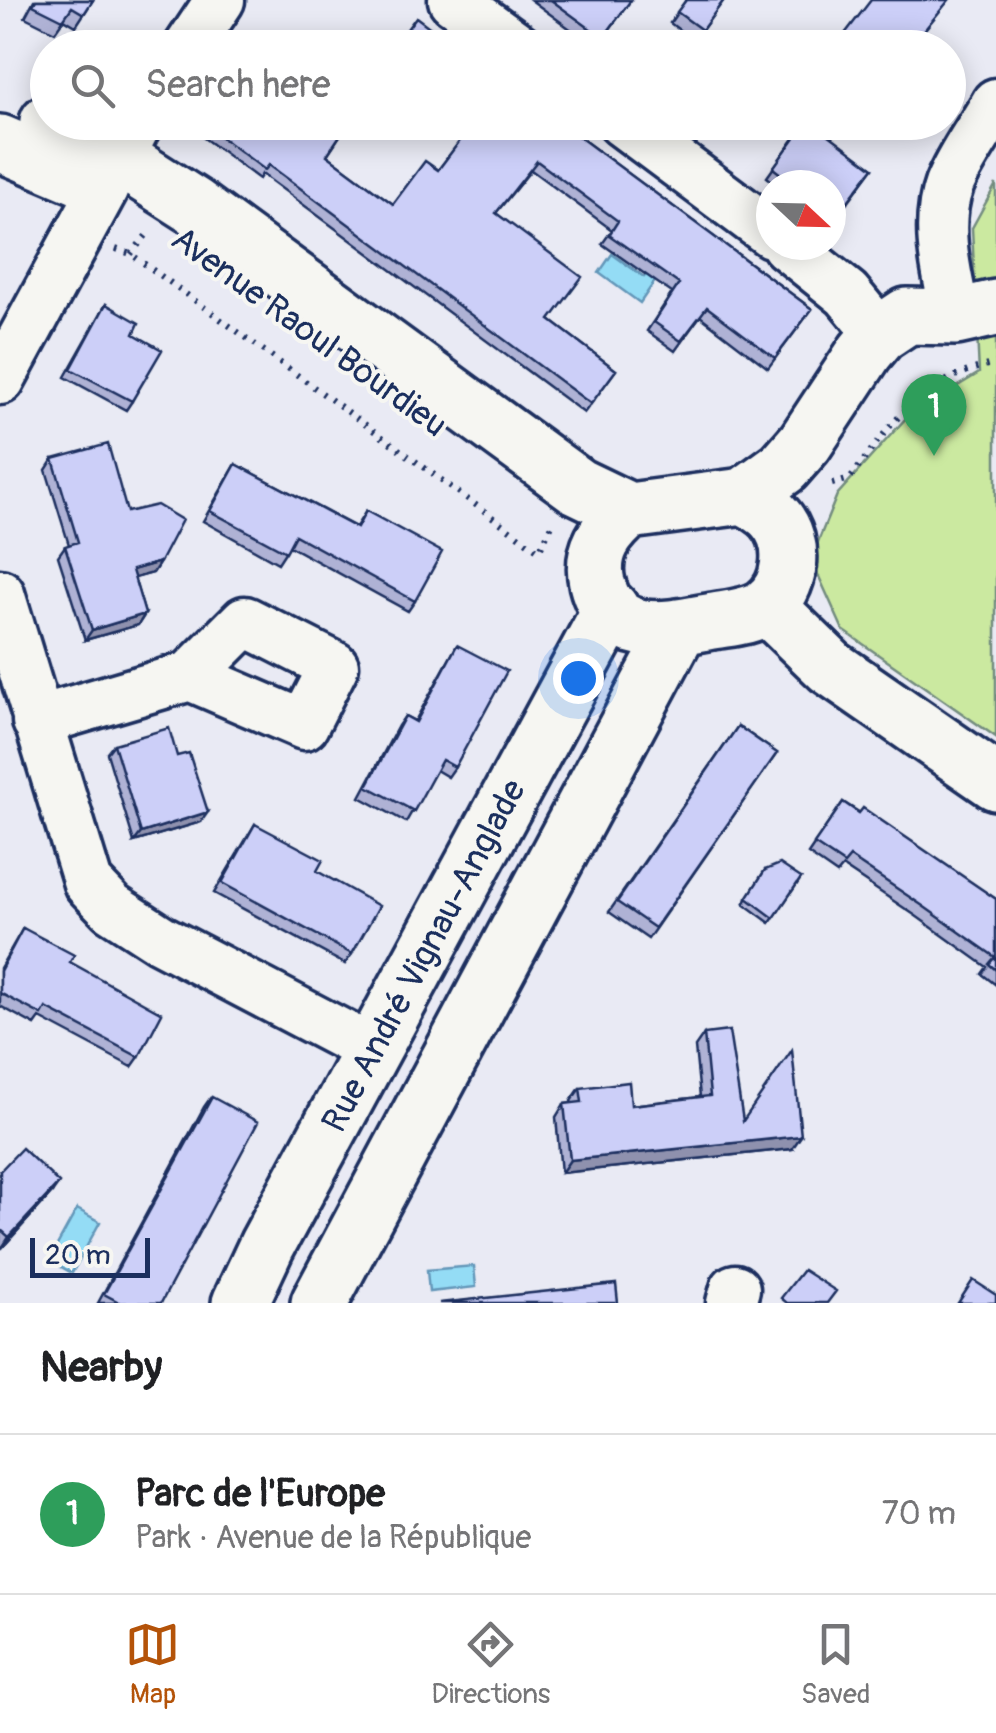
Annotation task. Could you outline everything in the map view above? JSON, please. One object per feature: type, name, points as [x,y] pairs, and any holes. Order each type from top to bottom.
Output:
[{"type":"street","points":[[200,30],[220,0]]},
{"type":"street","points":[[453,0],[494,30]]},
{"type":"street","points":[[976,313],[942,237],[951,181],[996,103]]},
{"type":"street","name":"Avenue Raoul Bourdieu","points":[[0,104],[30,115]]},
{"type":"street","name":"Avenue Raoul Bourdieu","points":[[69,140],[175,232],[557,515],[596,555]]},
{"type":"street","points":[[646,140],[756,222]]},
{"type":"street","name":"Avenue Raoul Bourdieu","points":[[0,144],[111,175],[194,206],[577,486],[629,511]]},
{"type":"street","points":[[0,380],[111,175]]},
{"type":"street","points":[[805,260],[847,294],[880,334]]},
{"type":"street","points":[[744,496],[776,518],[790,558],[784,584],[767,606],[751,614],[654,631],[635,626],[611,609],[597,582],[596,555],[610,527],[629,511],[744,496],[784,467],[805,443],[880,334],[907,316],[976,313]]},
{"type":"street","points":[[783,532],[820,455],[860,403],[976,313]]},
{"type":"street","points":[[0,594],[88,883],[112,908],[160,940],[374,1051]]},
{"type":"street","points":[[767,606],[830,667],[996,782]]},
{"type":"street","name":"Rue André Vignau-Anglade","points":[[240,1303],[267,1244],[611,609]]},
{"type":"street","points":[[37,721],[190,676],[245,621],[334,666],[304,724],[190,676]]},
{"type":"street","name":"Rue André Vignau-Anglade","points":[[318,1303],[680,627]]},
{"type":"path","points":[[111,175],[100,243],[131,254],[539,552],[557,515]]},
{"type":"green space","points":[[996,184],[996,737],[843,630],[811,559],[837,495],[907,417],[979,373],[972,228]]},
{"type":"water","points":[[612,254],[644,277],[648,272],[657,278],[640,303],[599,273]]},
{"type":"water","points":[[77,1209],[100,1222],[72,1273],[49,1260]]},
{"type":"water","points":[[474,1266],[476,1287],[429,1292],[427,1270]]},
{"type":"building","points":[[36,0],[93,0],[84,14],[72,7],[63,20],[33,5]]},
{"type":"building","points":[[551,0],[631,0],[609,30],[592,30]]},
{"type":"building","points":[[686,0],[724,0],[702,30],[677,12]]},
{"type":"building","points":[[871,0],[949,0],[924,30],[848,30]]},
{"type":"building","points":[[416,17],[433,30],[406,30]]},
{"type":"building","points":[[225,140],[337,140],[327,155],[393,204],[425,161],[438,170],[460,140],[583,140],[812,309],[775,358],[707,307],[681,341],[654,322],[679,284],[609,235],[618,221],[537,161],[496,213],[582,277],[550,320],[616,370],[591,404],[269,165],[265,170]]},
{"type":"building","points":[[793,140],[836,140],[873,168],[846,204],[846,170],[773,168]]},
{"type":"building","points":[[106,304],[139,323],[134,334],[162,350],[132,401],[71,369]]},
{"type":"building","points":[[108,444],[127,512],[157,505],[182,520],[160,562],[132,570],[145,614],[92,630],[65,546],[78,542],[53,459]]},
{"type":"building","points":[[236,464],[357,528],[366,511],[442,552],[415,601],[295,535],[286,552],[210,511]]},
{"type":"building","points":[[457,645],[507,671],[455,767],[442,760],[414,811],[367,786],[405,716],[416,722]]},
{"type":"building","points":[[738,726],[777,753],[655,928],[617,902]]},
{"type":"building","points":[[169,728],[177,756],[189,753],[208,812],[141,833],[114,744]]},
{"type":"building","points":[[843,802],[859,813],[863,808],[996,899],[996,970],[989,964],[995,957],[923,906],[850,857],[844,864],[814,844]]},
{"type":"building","points":[[255,824],[323,860],[317,871],[379,906],[352,954],[222,883]]},
{"type":"building","points":[[780,864],[801,878],[774,918],[747,898],[765,870]]},
{"type":"building","points":[[23,928],[74,955],[70,962],[162,1013],[139,1057],[46,1008],[42,1015],[0,993],[0,971]]},
{"type":"building","points":[[729,1031],[743,1121],[792,1050],[801,1136],[570,1160],[564,1104],[582,1102],[580,1088],[629,1082],[631,1105],[710,1096],[704,1034]]},
{"type":"building","points":[[212,1097],[258,1122],[161,1303],[121,1303],[104,1294]]},
{"type":"building","points":[[22,1148],[59,1183],[9,1237],[0,1229],[0,1171]]},
{"type":"building","points":[[803,1270],[836,1291],[827,1303],[787,1303],[781,1298]]},
{"type":"building","points":[[973,1280],[996,1295],[996,1303],[958,1303]]},
{"type":"building","points":[[616,1284],[618,1303],[439,1303]]},
{"type":"place","name":"Parc de l'Europe","points":[[934,456]]}]
